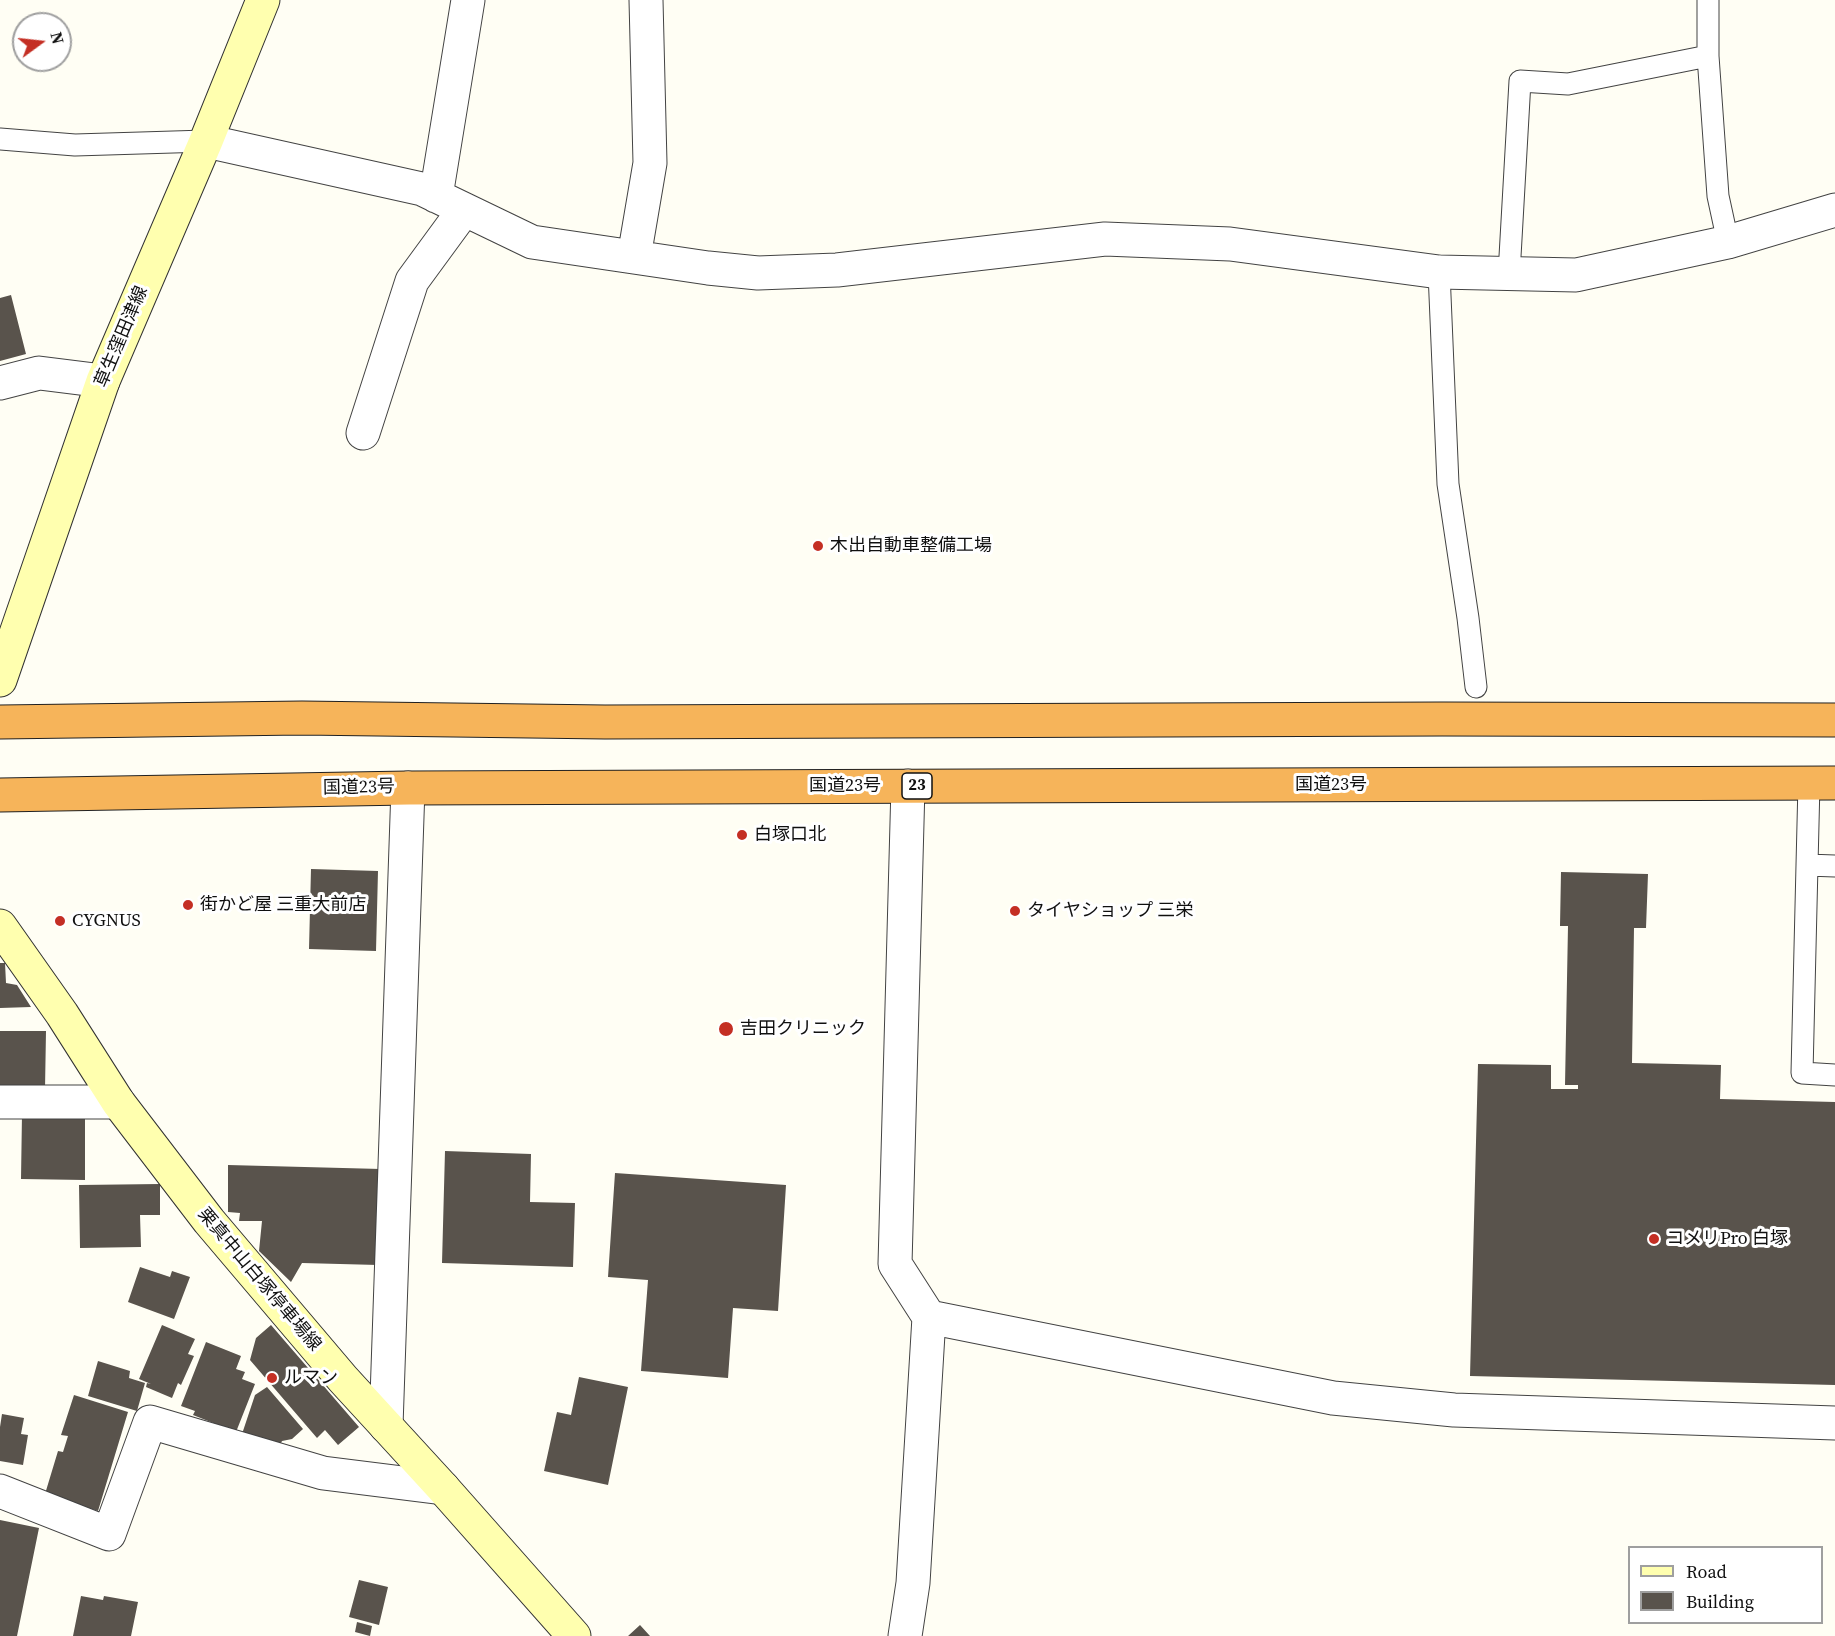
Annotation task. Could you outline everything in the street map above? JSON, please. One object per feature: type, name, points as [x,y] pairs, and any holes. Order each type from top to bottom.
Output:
[{"type":"highway","points":[[0,722],[302,718],[605,722],[1835,720]]},
{"type":"highway","name":"国道23号","points":[[0,795],[408,788],[1822,783]]},
{"type":"main road","name":"草生窪田津線","points":[[0,680],[103,381],[206,141],[262,0]]},
{"type":"main road","name":"栗真中山白塚停車場線","points":[[0,926],[62,1014],[118,1102],[209,1221],[343,1379],[574,1636]]},
{"type":"street","points":[[363,433],[412,280],[450,203],[468,0]]},
{"type":"street","points":[[634,257],[650,163],[646,0]]},
{"type":"street","points":[[206,141],[422,189],[532,242],[708,268],[758,273],[826,271],[1105,239],[1230,244],[1439,272],[1576,275],[1728,242],[1835,210]]},
{"type":"street","points":[[0,383],[39,373],[103,381]]},
{"type":"street","points":[[905,1636],[913,1583],[929,1317],[895,1264],[908,786]]},
{"type":"street","points":[[386,1426],[408,788]]},
{"type":"street","points":[[0,1102],[118,1102]]},
{"type":"street","points":[[929,1317],[1333,1398],[1454,1410],[1835,1423]]},
{"type":"street","points":[[0,1491],[109,1534],[150,1422],[323,1473],[443,1488]]},
{"type":"lane","points":[[1708,0],[1708,56],[1718,196],[1728,242]]},
{"type":"lane","points":[[1509,274],[1520,81],[1568,84],[1708,56]]},
{"type":"lane","points":[[0,139],[75,145],[206,141]]},
{"type":"lane","points":[[1439,272],[1448,484],[1476,687]]},
{"type":"lane","points":[[1822,783],[1807,865],[1802,1073],[1835,1075]]},
{"type":"lane","points":[[1807,865],[1835,866]]},
{"type":"building","points":[[11,295],[26,354],[0,361],[0,298]]},
{"type":"building","points":[[311,869],[378,871],[376,951],[309,949]]},
{"type":"building","name":"コメリPro 白塚","points":[[1561,872],[1648,874],[1646,928],[1634,928],[1632,1063],[1721,1065],[1720,1099],[1835,1102],[1835,1385],[1470,1376],[1478,1064],[1551,1065],[1551,1089],[1578,1089],[1578,1085],[1565,1085],[1568,926],[1560,926]]},
{"type":"building","points":[[0,963],[5,963],[6,983],[17,985],[31,1007],[0,1008]]},
{"type":"building","points":[[0,1031],[46,1031],[45,1089],[0,1089]]},
{"type":"building","points":[[22,1114],[85,1115],[85,1180],[21,1179]]},
{"type":"building","points":[[445,1151],[531,1154],[530,1202],[575,1203],[573,1267],[442,1263]]},
{"type":"building","points":[[228,1165],[381,1169],[378,1265],[302,1263],[291,1282],[259,1251],[262,1221],[239,1221],[240,1213],[228,1212]]},
{"type":"building","points":[[615,1173],[786,1185],[778,1311],[733,1308],[728,1378],[641,1371],[648,1280],[608,1277]]},
{"type":"building","points":[[160,1184],[160,1215],[140,1215],[141,1247],[80,1248],[79,1185]]},
{"type":"building","points":[[140,1267],[170,1277],[172,1271],[190,1277],[174,1319],[128,1302]]},
{"type":"building","points":[[162,1325],[195,1339],[188,1354],[194,1356],[181,1385],[178,1383],[172,1398],[146,1387],[147,1383],[151,1384],[139,1379]]},
{"type":"building","points":[[271,1325],[359,1427],[338,1445],[325,1430],[317,1438],[250,1360],[256,1338]]},
{"type":"building","points":[[206,1342],[241,1356],[236,1369],[245,1372],[242,1379],[255,1384],[236,1432],[193,1415],[195,1411],[181,1406]]},
{"type":"building","points":[[98,1361],[130,1371],[129,1378],[145,1383],[137,1411],[88,1396]]},
{"type":"building","points":[[579,1377],[628,1387],[608,1485],[544,1471],[557,1412],[571,1415]]},
{"type":"building","points":[[267,1387],[303,1429],[292,1439],[282,1441],[280,1445],[242,1434],[255,1395]]},
{"type":"building","points":[[74,1395],[128,1412],[98,1511],[45,1494],[58,1451],[63,1452],[68,1436],[61,1435]]},
{"type":"building","points":[[2,1414],[24,1418],[21,1434],[28,1435],[23,1465],[0,1461]]},
{"type":"building","points":[[0,1520],[39,1528],[17,1636],[0,1636]]},
{"type":"building","points":[[359,1580],[388,1587],[379,1625],[349,1617]]},
{"type":"building","points":[[81,1596],[103,1600],[104,1596],[138,1602],[131,1636],[73,1636]]},
{"type":"building","points":[[357,1622],[372,1626],[370,1636],[355,1632]]},
{"type":"building","points":[[640,1625],[650,1636],[628,1636]]},
{"type":"place","name":"木出自動車整備工場","points":[[818,546]]},
{"type":"place","name":"白塚口北","points":[[742,835]]},
{"type":"place","name":"街かど屋 三重大前店","points":[[188,905]]},
{"type":"place","name":"タイヤショップ 三栄","points":[[1015,911]]},
{"type":"place","name":"CYGNUS","points":[[60,921]]},
{"type":"place","name":"吉田クリニック","points":[[726,1029]]},
{"type":"place","name":"コメリPro 白塚","points":[[1654,1239]]},
{"type":"place","name":"ルマン","points":[[272,1378]]}]
